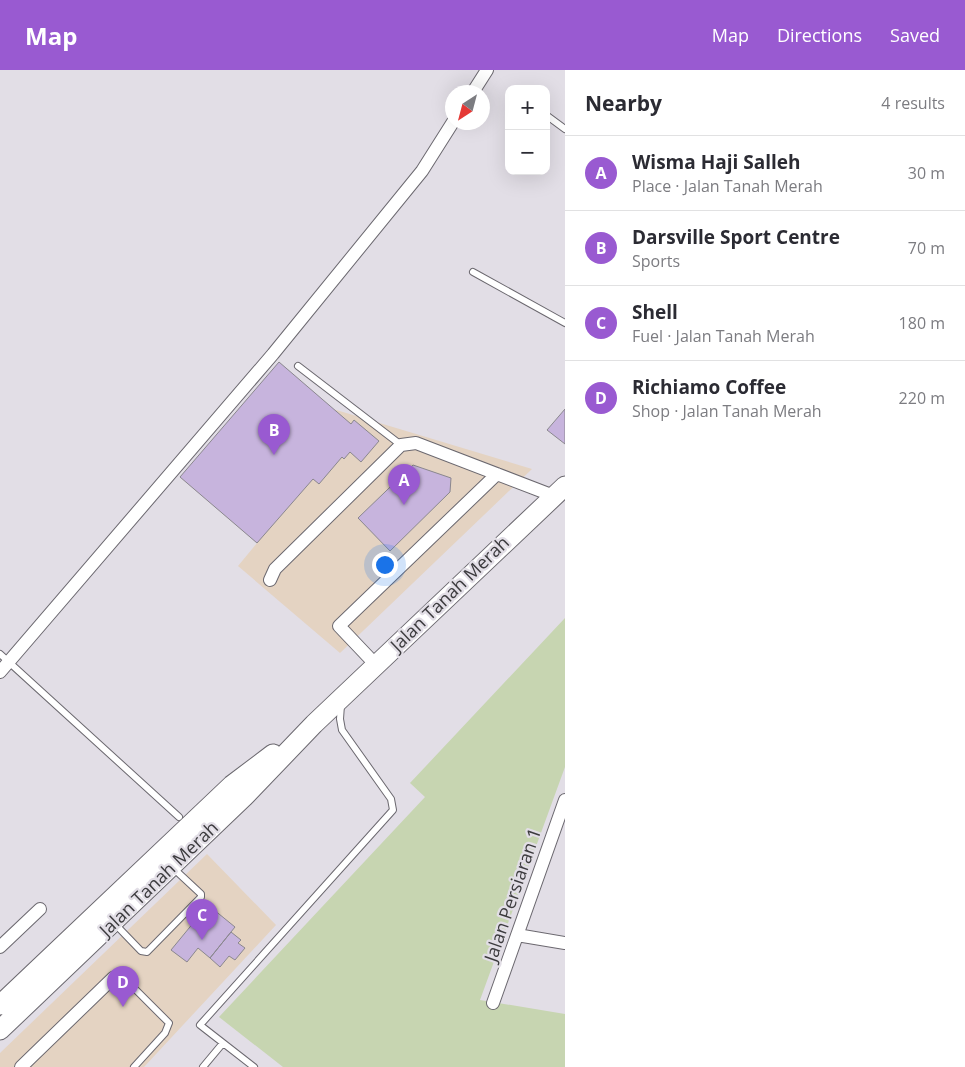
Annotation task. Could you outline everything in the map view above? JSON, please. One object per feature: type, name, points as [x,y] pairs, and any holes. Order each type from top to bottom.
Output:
[{"type":"main road","name":"Jalan Tanah Merah","points":[[0,1030],[113,922],[232,784],[314,724],[560,491]]},
{"type":"main road","name":"Jalan Tanah Merah","points":[[0,1005],[165,860]]},
{"type":"street","points":[[477,85],[487,70]]},
{"type":"street","points":[[3,663],[273,354],[422,171],[448,130]]},
{"type":"street","points":[[270,580],[276,569],[402,445],[416,443],[497,474],[560,491]]},
{"type":"street","points":[[376,665],[339,626],[497,474]]},
{"type":"street","name":"Jalan Persiaran 1","points":[[493,1003],[563,813],[565,800]]},
{"type":"street","points":[[0,947],[40,909]]},
{"type":"street","points":[[517,935],[565,943]]},
{"type":"street","points":[[21,1067],[113,978],[119,976]]},
{"type":"lane","points":[[550,118],[565,129]]},
{"type":"lane","points":[[473,272],[565,323]]},
{"type":"lane","points":[[298,366],[402,445]]},
{"type":"lane","points":[[3,663],[179,817]]},
{"type":"lane","points":[[254,1067],[200,1025],[393,810],[391,799],[342,730],[340,709],[344,695]]},
{"type":"lane","points":[[113,922],[141,951],[147,952],[200,897],[201,894],[165,860]]},
{"type":"lane","points":[[119,976],[125,978],[169,1023],[165,1033],[134,1067]]},
{"type":"lane","points":[[203,1067],[223,1043]]},
{"type":"shaded area","points":[[333,409],[532,469],[340,653],[238,566],[257,543],[180,477]]},
{"type":"shaded area","points":[[207,854],[276,925],[144,1067],[0,1067],[0,1053]]},
{"type":"green space","points":[[565,618],[565,767],[480,1000],[565,1014],[565,1067],[283,1067],[219,1017],[425,797],[410,783]]},
{"type":"building","points":[[279,362],[351,424],[354,420],[379,441],[361,462],[350,452],[344,459],[342,457],[319,484],[313,479],[257,543],[180,477]]},
{"type":"building","points":[[565,409],[565,444],[547,430]]},
{"type":"building","points":[[413,465],[451,478],[450,492],[390,551],[358,518]]},
{"type":"building","points":[[208,905],[235,927],[210,958],[198,948],[187,962],[171,950]]},
{"type":"building","points":[[231,932],[241,940],[238,943],[245,948],[235,960],[229,956],[220,967],[210,958]]},
{"type":"place","name":"Darsville Sport Centre","points":[[274,455]]},
{"type":"place","name":"Wisma Haji Salleh","points":[[404,505]]},
{"type":"place","name":"Shell","points":[[202,940]]},
{"type":"place","name":"Richiamo Coffee","points":[[123,1007]]}]
